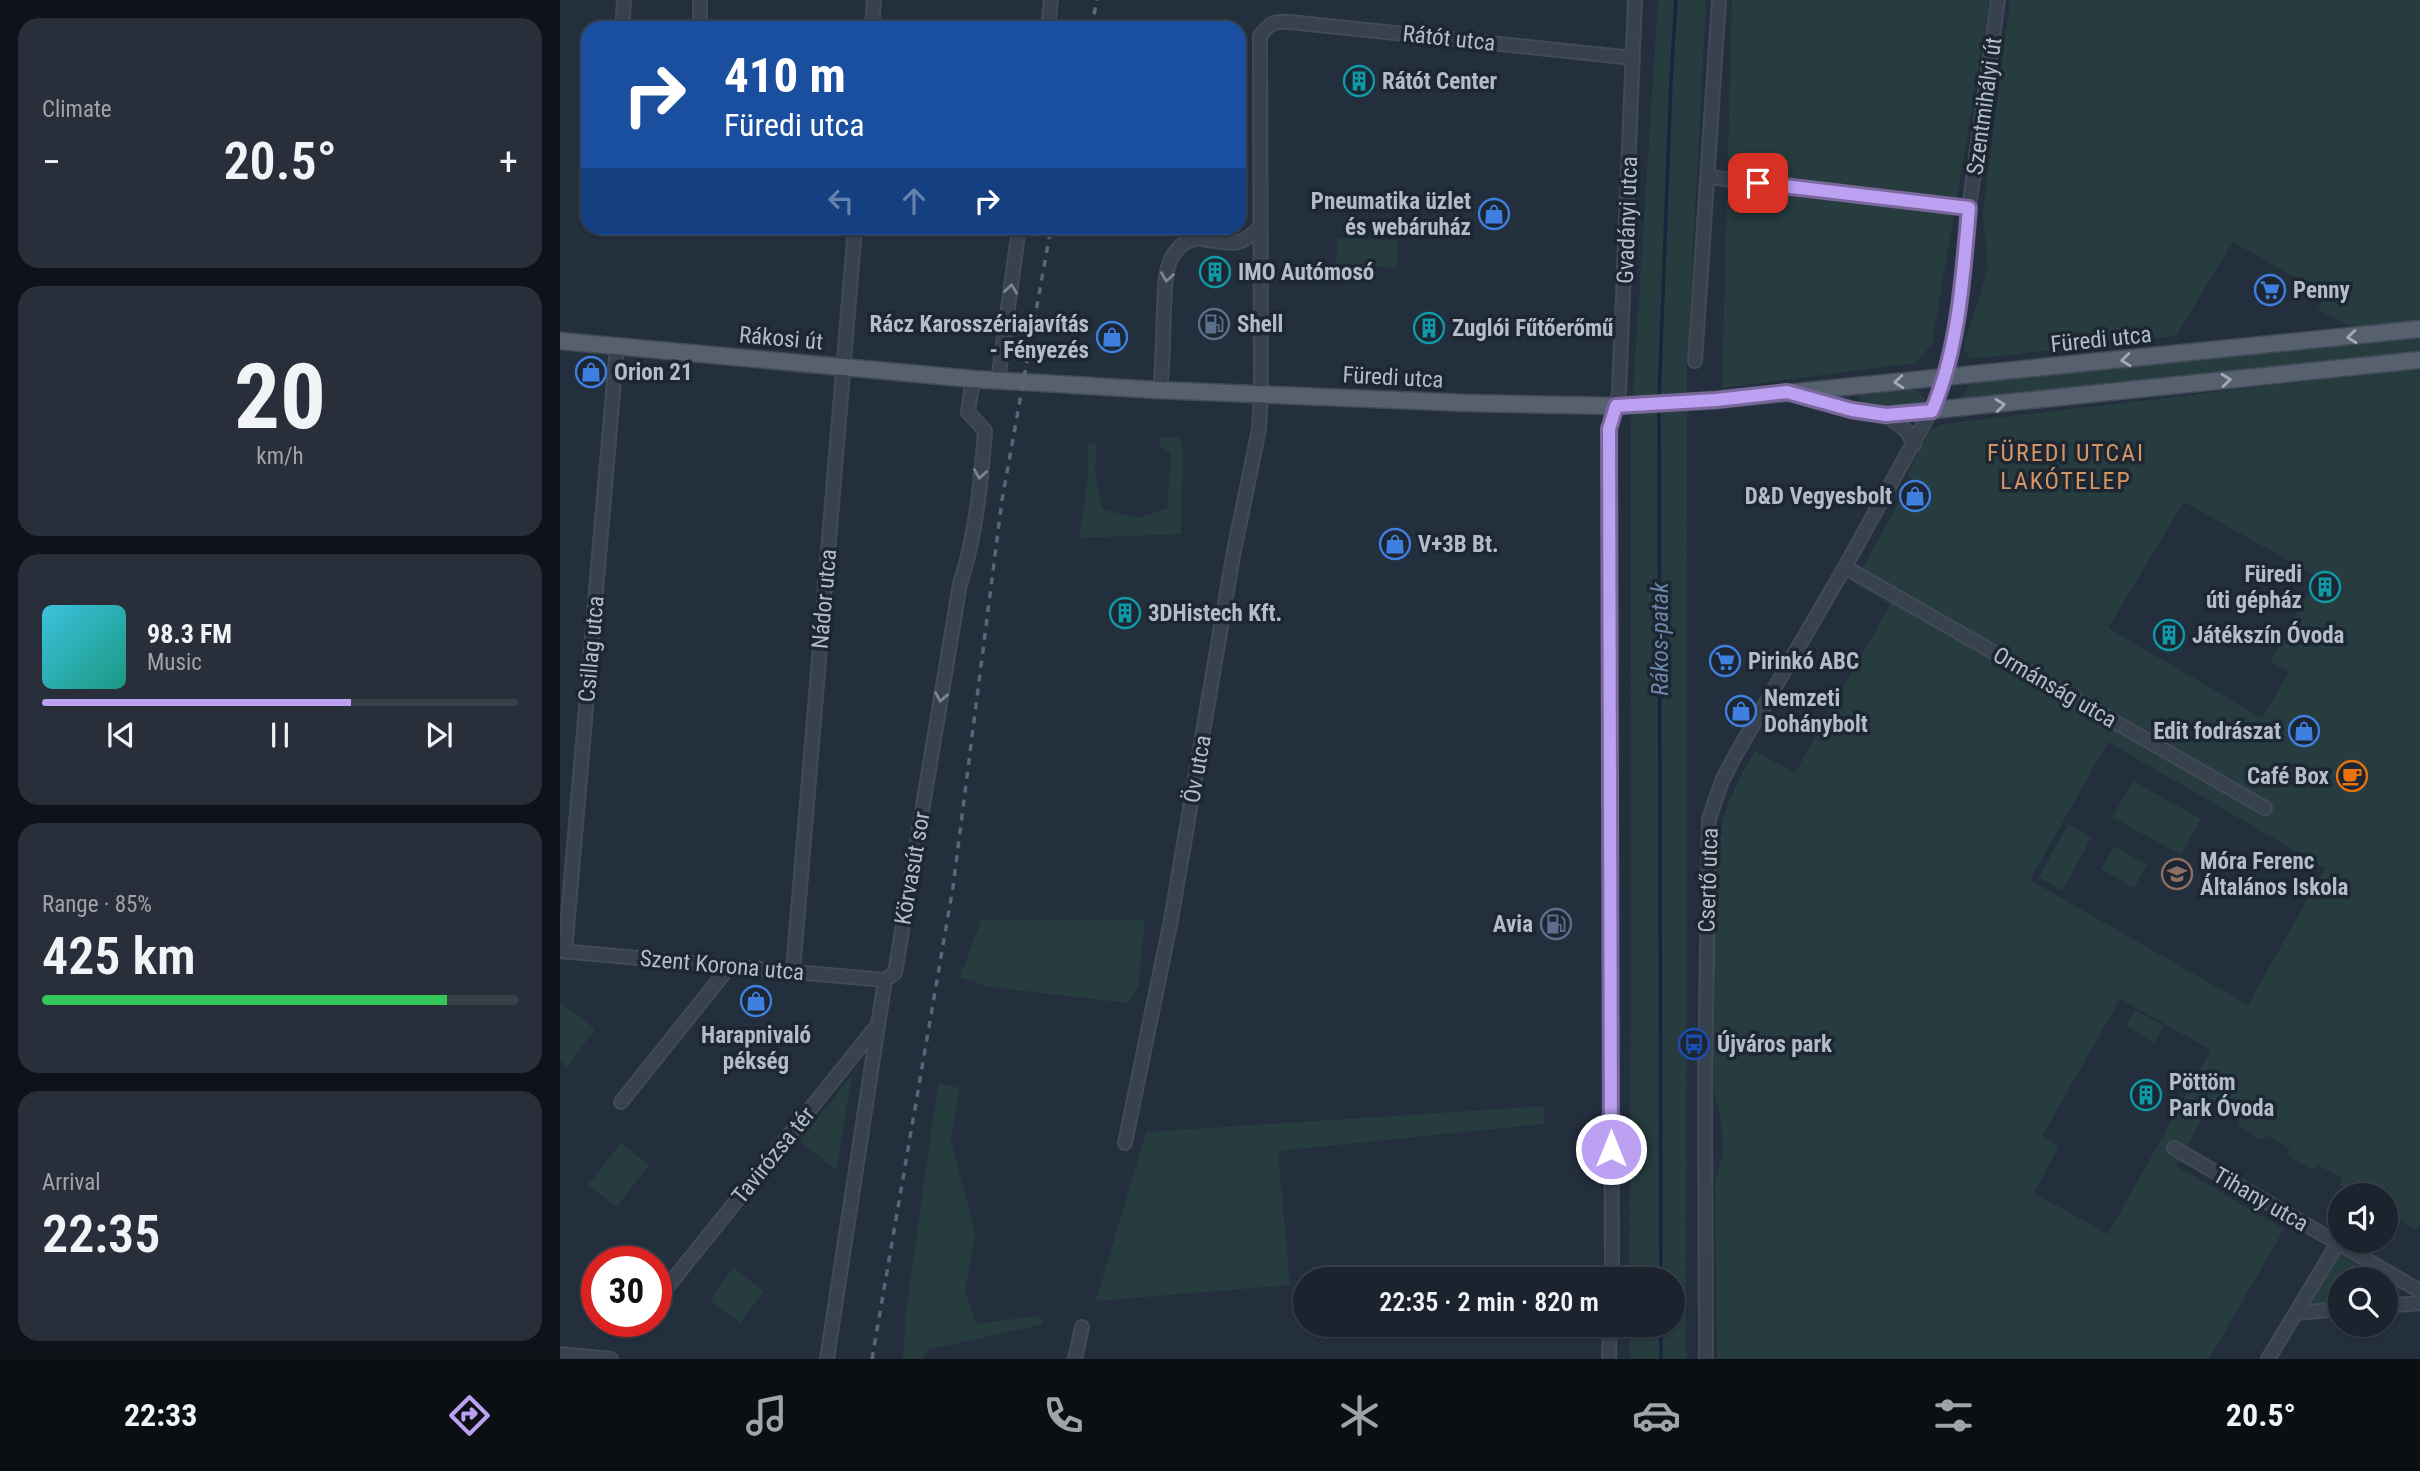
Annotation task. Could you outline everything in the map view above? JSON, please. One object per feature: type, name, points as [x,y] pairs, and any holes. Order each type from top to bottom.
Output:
[{"type":"main road","name":"Füredi utca","points":[[998,381],[1467,403],[1616,406],[1944,377],[2420,329]]},
{"type":"main road","name":"Rákosi út","points":[[560,341],[998,381]]},
{"type":"main road","name":"Füredi utca","points":[[1787,392],[1852,410],[1886,415],[2420,360]]},
{"type":"street","points":[[622,21],[624,0]]},
{"type":"street","points":[[700,0],[700,21]]},
{"type":"street","points":[[872,21],[874,0]]},
{"type":"street","points":[[1049,21],[1051,0]]},
{"type":"street","name":"Gvadányi utca","points":[[1612,1267],[1609,429],[1620,380],[1635,0]]},
{"type":"street","points":[[1695,361],[1719,0]]},
{"type":"street","name":"Szentmihályi út","points":[[1944,377],[1949,364],[1962,281],[1969,208],[1998,0]]},
{"type":"street","name":"Rátót utca","points":[[1267,27],[1276,22],[1290,22],[1633,58]]},
{"type":"street","name":"Öv utca","points":[[1125,1143],[1171,920],[1233,556],[1259,429],[1260,36],[1267,27]]},
{"type":"street","points":[[1708,177],[1969,208]]},
{"type":"street","points":[[1160,390],[1165,284],[1168,265],[1175,252],[1185,242],[1197,238],[1235,243],[1248,240],[1260,227]]},
{"type":"street","name":"Nádor utca","points":[[793,971],[854,235]]},
{"type":"street","points":[[998,381],[1018,235]]},
{"type":"street","name":"Csillag utca","points":[[562,952],[617,346]]},
{"type":"street","name":"Csertő utca","points":[[1706,1359],[1705,1082],[1709,819],[1722,780],[1914,445],[1932,411],[1944,377]]},
{"type":"street","name":"Körvasút sor","points":[[827,1359],[885,980],[895,973],[982,461],[985,431],[968,412],[973,379]]},
{"type":"street","points":[[1886,415],[1907,431],[1914,445]]},
{"type":"street","name":"Ormánság utca","points":[[1845,567],[2265,808]]},
{"type":"street","name":"Szent Korona utca","points":[[562,952],[885,980]]},
{"type":"street","points":[[621,1101],[730,966]]},
{"type":"street","name":"Tavirózsa tér","points":[[672,1281],[878,1024]]},
{"type":"street","name":"Tihany utca","points":[[2174,1148],[2328,1237]]},
{"type":"street","points":[[2268,1359],[2332,1253]]},
{"type":"street","name":"Tihany utca","points":[[2355,1253],[2420,1291]]},
{"type":"street","points":[[2398,1305],[2420,1303]]},
{"type":"street","points":[[2297,1313],[2328,1311]]},
{"type":"street","points":[[1075,1359],[1082,1327]]},
{"type":"street","points":[[1609,1359],[1610,1337]]},
{"type":"street","points":[[560,1354],[611,1359]]},
{"type":"green space","points":[[1658,0],[1706,0],[1687,367],[1686,1359],[1630,1359],[1630,1337],[1685,1337],[1685,1267],[1630,1267],[1631,424]]},
{"type":"green space","points":[[1732,0],[1990,0],[1932,344],[1916,363],[1722,388]]},
{"type":"green space","points":[[2010,0],[2420,0],[2420,324],[2356,330],[2318,310],[2325,295],[2233,242],[2176,336],[1971,359],[1963,349],[1988,268],[1983,213]]},
{"type":"green space","points":[[1337,238],[1398,240],[1397,268],[1336,265]]},
{"type":"green space","points":[[2420,336],[2420,354],[1960,402],[1970,382]]},
{"type":"green space","points":[[2420,368],[2420,1224],[2416,1230],[2398,1219],[2398,1183],[2341,1183],[2342,1179],[2317,1164],[2313,1170],[2287,1155],[2290,1149],[2266,1135],[2262,1140],[2237,1125],[2239,1121],[2210,1104],[2176,1166],[2284,1229],[2209,1359],[1717,1359],[1715,1182],[1723,1152],[1721,1119],[1713,1088],[1714,855],[1720,827],[1729,801],[1755,751],[1795,773],[1890,605],[1854,583],[1912,479],[1907,476],[1929,431],[1943,424]],"holes":[[[2184,502],[2316,576],[2309,589],[2329,601],[2327,604],[2308,593],[2270,661],[2289,672],[2262,718],[2108,628]],[[2108,742],[2325,868],[2248,1005],[2030,880]],[[2120,999],[2211,1050],[2108,1234],[2034,1193],[2059,1146],[2042,1136]]]},
{"type":"green space","points":[[1908,387],[1916,390],[1925,399],[1924,406],[1878,408],[1862,402],[1858,395],[1863,392]]},
{"type":"green space","points":[[1161,437],[1179,437],[1183,452],[1181,534],[1079,538],[1088,479],[1088,443],[1097,445],[1095,469],[1102,509],[1138,518],[1167,508],[1171,453],[1160,447]]},
{"type":"green space","points":[[2133,781],[2201,819],[2181,855],[2112,817]]},
{"type":"green space","points":[[2068,824],[2091,838],[2062,891],[2039,877]]},
{"type":"green space","points":[[2114,846],[2147,865],[2134,888],[2101,869]]},
{"type":"green space","points":[[981,920],[1145,920],[1138,988],[1127,1003],[990,987],[960,977]]},
{"type":"green space","points":[[560,1002],[595,1029],[567,1067],[560,1061]]},
{"type":"green space","points":[[2135,1010],[2164,1026],[2154,1043],[2126,1026]]},
{"type":"green space","points":[[850,1077],[851,1079],[836,1170],[800,1141]]},
{"type":"green space","points":[[938,1084],[960,1088],[951,1140],[975,1232],[965,1291],[976,1324],[1038,1316],[1044,1324],[927,1350],[923,1359],[903,1359],[906,1311]]},
{"type":"green space","points":[[1544,1106],[1544,1124],[1278,1151],[1290,1285],[1096,1301],[1146,1132]]},
{"type":"green space","points":[[621,1143],[649,1165],[617,1207],[588,1185]]},
{"type":"green space","points":[[2339,1255],[2360,1267],[2332,1267]]},
{"type":"green space","points":[[733,1268],[764,1291],[740,1323],[710,1300]]},
{"type":"green space","points":[[2328,1273],[2328,1303],[2309,1304]]},
{"type":"waterway","name":"Rákos-patak","points":[[1659,400],[1676,0]]},
{"type":"waterway","name":"Rákos-patak","points":[[1659,408],[1661,1267]]},
{"type":"waterway","name":"Rákos-patak","points":[[1661,1337],[1661,1359]]},
{"type":"railway","points":[[1092,21],[1097,0]]},
{"type":"railway","points":[[872,1359],[953,887],[1002,500],[1050,235]]},
{"type":"place","name":"Rátót Center","points":[[1359,81]]},
{"type":"place","name":"Pneumatika üzlet és webáruház","points":[[1494,214]]},
{"type":"place","name":"IMO Autómosó","points":[[1215,272]]},
{"type":"place","name":"Penny","points":[[2270,290]]},
{"type":"place","name":"Shell","points":[[1214,324]]},
{"type":"place","name":"Zuglói Fűtőerőmű","points":[[1429,328]]},
{"type":"place","name":"Rácz Karosszériajavítás - Fényezés","points":[[1112,337]]},
{"type":"place","name":"Orion 21","points":[[591,372]]},
{"type":"place","name":"D&D Vegyesbolt","points":[[1915,496]]},
{"type":"place","name":"V+3B Bt.","points":[[1395,544]]},
{"type":"place","name":"Füredi úti gépház","points":[[2325,587]]},
{"type":"place","name":"3DHistech Kft.","points":[[1125,613]]},
{"type":"place","name":"Játékszín Óvoda","points":[[2169,635]]},
{"type":"place","name":"Pirinkó ABC","points":[[1725,661]]},
{"type":"place","name":"Nemzeti Dohánybolt","points":[[1741,711]]},
{"type":"place","name":"Edit fodrászat","points":[[2304,731]]},
{"type":"place","name":"Café Box","points":[[2352,776]]},
{"type":"place","name":"Móra Ferenc Általános Iskola","points":[[2177,874]]},
{"type":"place","name":"Avia","points":[[1556,924]]},
{"type":"place","name":"Harapnivaló pékség","points":[[756,1001]]},
{"type":"place","name":"Újváros park","points":[[1694,1044]]},
{"type":"place","name":"Pöttöm Park Óvoda","points":[[2146,1095]]},
{"type":"district","name":"FÜREDI UTCAI LAKÓTELEP","points":[[2066,467]]},
{"type":"route","points":[[1611,1149],[1609,429],[1616,406],[1716,400],[1787,392],[1852,410],[1886,415],[1932,411],[1949,364],[1962,281],[1969,208],[1758,183]]}]
